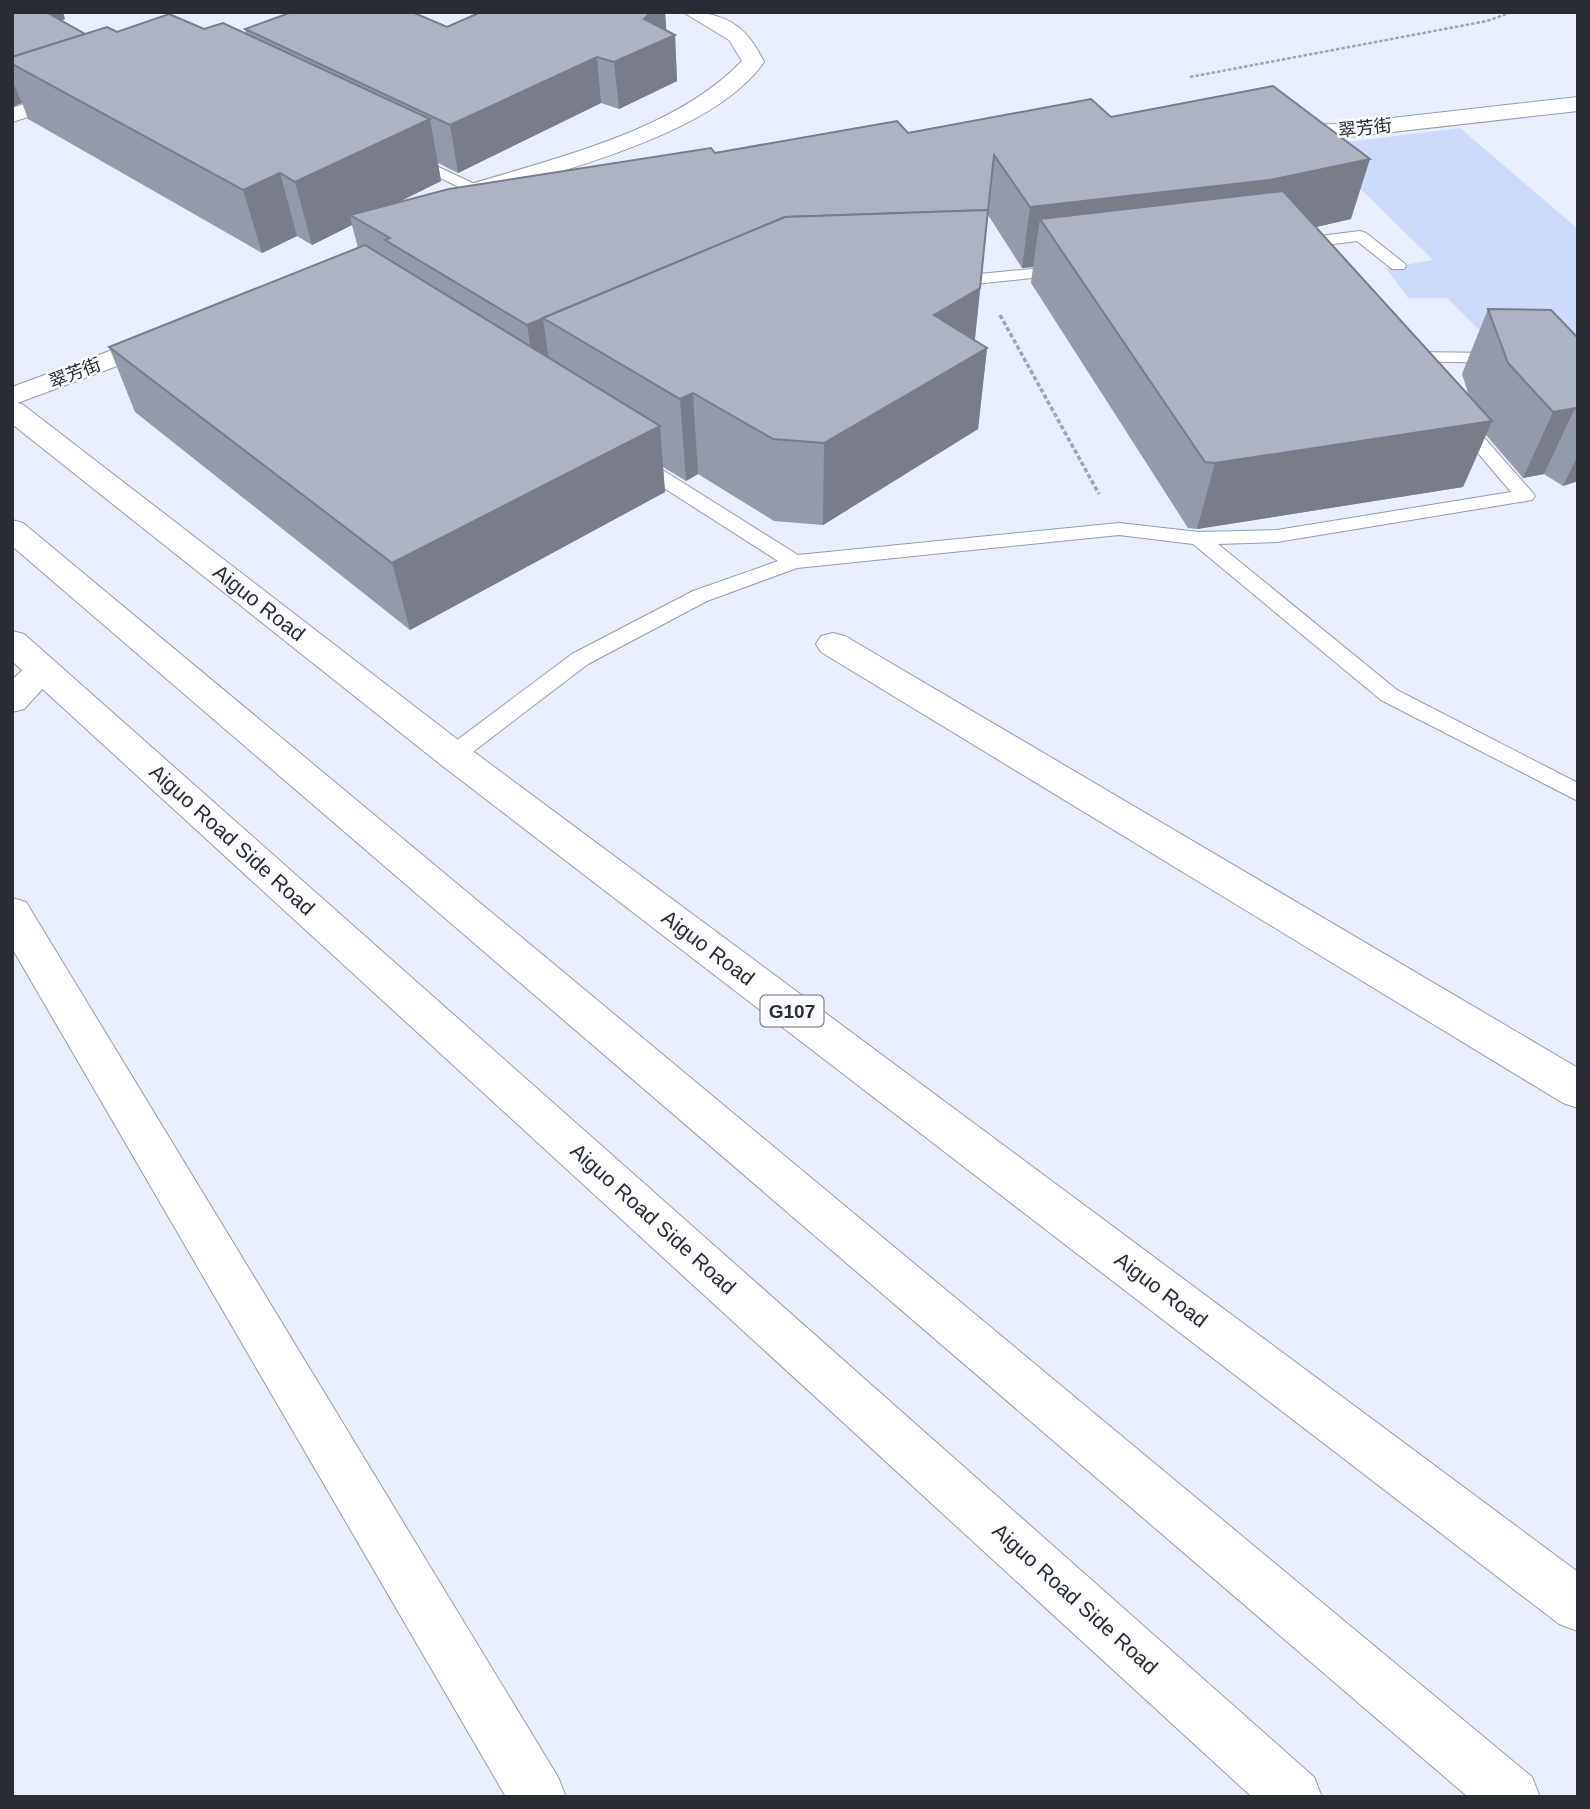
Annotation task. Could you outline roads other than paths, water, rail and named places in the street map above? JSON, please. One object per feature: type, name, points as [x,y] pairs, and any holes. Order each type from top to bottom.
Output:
[{"type":"main road","points":[[441,211],[476,190],[642,134],[715,99],[743,77],[753,62],[746,44],[724,26],[693,12]]},
{"type":"main road","points":[[12,115],[88,90]]},
{"type":"main road","name":"翠芳街","points":[[1255,130],[1292,133],[1339,131],[1578,104]]},
{"type":"main road","name":"翠芳街","points":[[12,397],[127,364],[181,333]]},
{"type":"main road","name":"Aiguo Road","points":[[12,410],[453,755],[1578,1605]]},
{"type":"main road","points":[[12,530],[1512,1797]]},
{"type":"main road","points":[[833,644],[1578,1090]]},
{"type":"main road","name":"Aiguo Road Side Road","points":[[23,671],[1294,1797]]},
{"type":"main road","points":[[12,913],[538,1797]]},
{"type":"lane","points":[[401,153],[476,190]]},
{"type":"lane","points":[[1282,246],[1360,236],[1398,266]]},
{"type":"lane","points":[[1309,243],[1327,264]]},
{"type":"lane","points":[[928,283],[980,281],[1076,270]]},
{"type":"lane","points":[[1422,377],[1401,352],[1517,359]]},
{"type":"lane","points":[[453,755],[580,659],[700,596],[794,562],[1119,529],[1199,538],[1277,536],[1525,496],[1448,407]]},
{"type":"lane","points":[[617,450],[794,562]]},
{"type":"lane","points":[[1199,538],[1389,695],[1578,793]]}]
